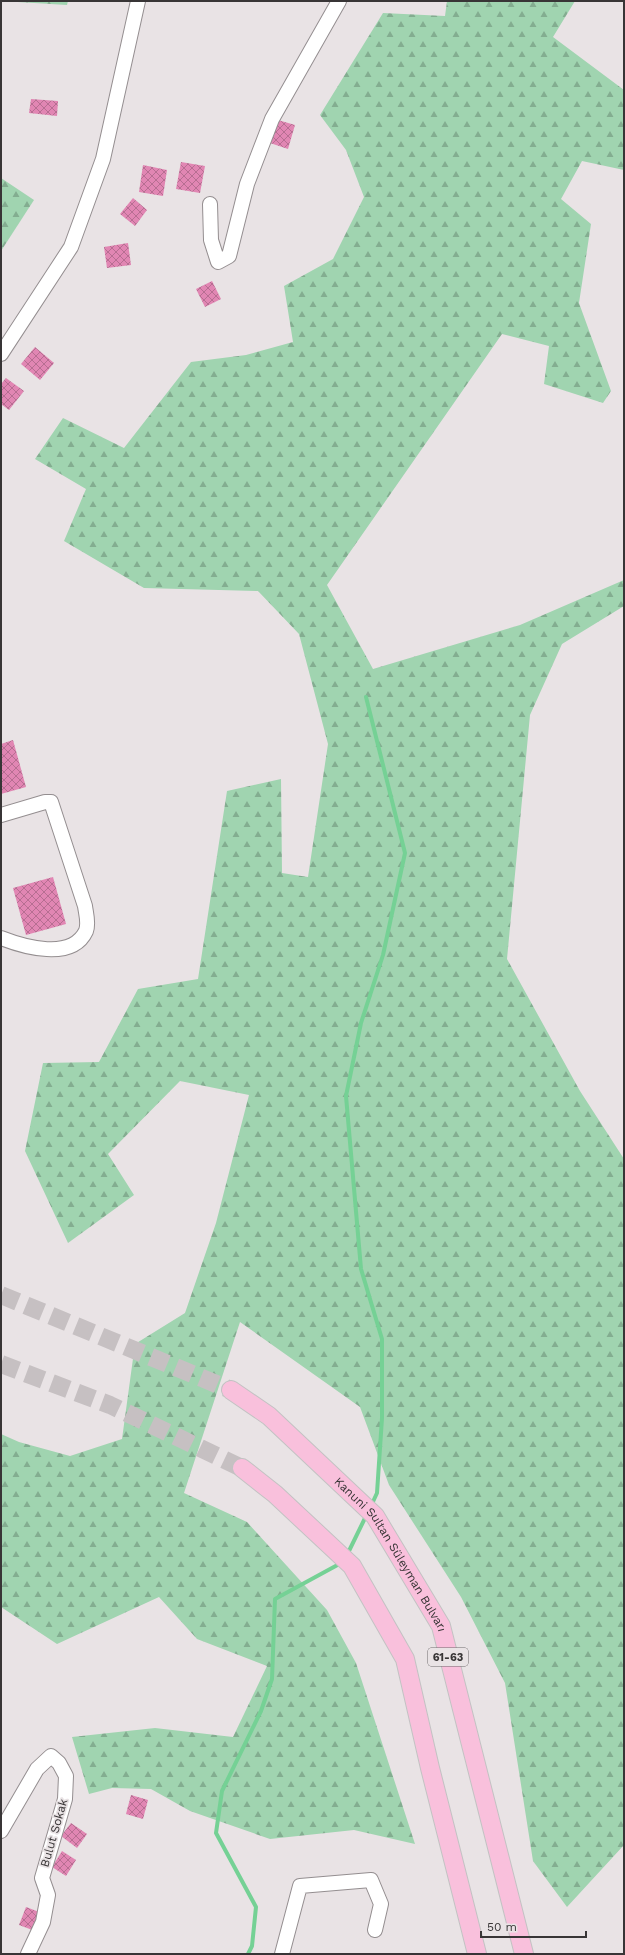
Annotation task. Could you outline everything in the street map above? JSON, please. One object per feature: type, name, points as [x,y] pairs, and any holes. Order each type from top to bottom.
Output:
[{"type":"main road","name":"Kanuni Sultan Süleyman Bulvarı","points":[[231,1390],[269,1416],[375,1516],[441,1626],[524,1954]]},
{"type":"main road","points":[[242,1468],[275,1494],[352,1566],[406,1659],[430,1768],[477,1954]]},
{"type":"street","points":[[1,354],[71,247],[103,159],[138,1]]},
{"type":"street","points":[[210,204],[211,240],[218,262],[229,256],[247,184],[272,119],[339,1]]},
{"type":"street","points":[[1,815],[44,802],[52,802],[85,906],[88,920],[86,931],[78,940],[67,947],[33,949],[1,938]]},
{"type":"street","name":"Bulut Sokak","points":[[1,1831],[37,1769],[51,1756],[59,1763],[66,1776],[65,1800],[42,1878],[48,1895],[43,1922],[28,1954]]},
{"type":"street","points":[[282,1954],[300,1886],[371,1880],[381,1904],[375,1930]]},
{"type":"green space","points":[[1,1],[68,1],[67,5]]},
{"type":"green space","points":[[447,1],[575,1],[553,37],[624,90],[624,170],[582,161],[561,199],[591,224],[579,303],[611,391],[603,403],[544,384],[549,346],[502,334],[327,585],[373,669],[520,625],[624,580],[624,606],[562,644],[530,715],[507,959],[580,1091],[624,1159],[624,1845],[567,1907],[533,1861],[505,1683],[461,1597],[389,1485],[360,1407],[240,1322],[184,1493],[247,1522],[327,1610],[356,1663],[415,1844],[354,1830],[270,1839],[190,1811],[151,1789],[112,1788],[89,1794],[72,1737],[155,1728],[233,1737],[267,1666],[197,1639],[159,1597],[57,1644],[1,1607],[1,1434],[19,1442],[70,1456],[122,1439],[135,1344],[185,1313],[216,1223],[249,1095],[180,1081],[108,1154],[134,1195],[68,1243],[25,1151],[43,1063],[99,1062],[138,989],[198,979],[227,791],[281,779],[282,873],[308,877],[328,744],[299,634],[258,591],[144,588],[64,541],[86,489],[35,459],[63,418],[124,448],[191,362],[246,355],[293,342],[284,286],[333,259],[364,197],[346,150],[320,115],[383,13],[445,16]]},
{"type":"green space","points":[[1,178],[34,200],[1,251]]},
{"type":"building","points":[[31,99],[58,101],[57,116],[29,113]]},
{"type":"building","points":[[278,120],[295,125],[288,149],[270,143]]},
{"type":"building","points":[[181,162],[205,166],[200,193],[176,189]]},
{"type":"building","points":[[143,165],[167,170],[163,196],[139,192]]},
{"type":"building","points":[[133,198],[147,210],[135,226],[120,214]]},
{"type":"building","points":[[128,243],[131,265],[107,268],[104,247]]},
{"type":"building","points":[[212,281],[221,299],[205,307],[196,289]]},
{"type":"building","points":[[35,347],[54,363],[40,380],[21,364]]},
{"type":"building","points":[[6,378],[24,391],[9,410],[1,404],[1,384]]},
{"type":"building","points":[[13,740],[26,787],[1,794],[1,744]]},
{"type":"building","points":[[53,877],[66,924],[26,935],[13,888]]},
{"type":"building","points":[[131,1795],[148,1800],[143,1819],[126,1814]]},
{"type":"building","points":[[71,1823],[87,1834],[77,1848],[61,1836]]},
{"type":"building","points":[[62,1851],[76,1860],[66,1876],[52,1867]]},
{"type":"building","points":[[26,1907],[42,1913],[35,1931],[19,1925]]},
{"type":"waterway","points":[[366,697],[405,853],[383,955],[361,1023],[346,1096],[361,1269],[382,1339],[382,1418],[377,1493],[371,1506]]},
{"type":"waterway","points":[[347,1555],[367,1514]]},
{"type":"waterway","points":[[248,1954],[252,1946],[256,1907],[216,1833],[222,1791],[261,1711],[272,1679],[275,1599],[343,1562]]},
{"type":"tunnel","points":[[1,1295],[231,1390]]},
{"type":"tunnel","points":[[1,1364],[110,1405],[242,1468]]}]
